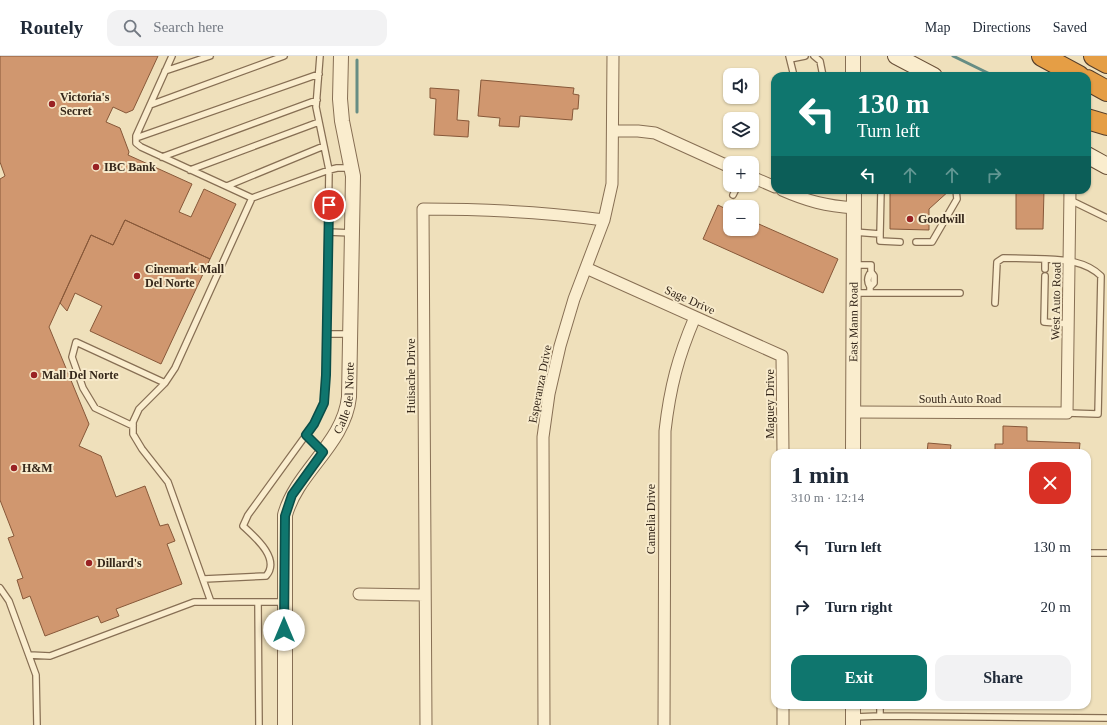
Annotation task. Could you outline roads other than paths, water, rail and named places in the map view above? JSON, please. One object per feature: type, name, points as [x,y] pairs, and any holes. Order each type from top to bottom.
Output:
[{"type":"highway","points":[[1042,56],[1072,72]]},
{"type":"highway","points":[[1094,56],[1107,63]]},
{"type":"highway","points":[[1091,82],[1107,91]]},
{"type":"highway","points":[[1091,120],[1107,125]]},
{"type":"main road","points":[[903,58],[927,72]]},
{"type":"main road","points":[[1091,157],[1107,166]]},
{"type":"street","name":"Calle del Norte","points":[[285,725],[285,516],[292,495],[339,430],[347,410],[350,334],[352,168],[342,121],[340,99],[341,56]]},
{"type":"street","name":"Esperanza Drive","points":[[544,725],[543,437],[549,394],[560,346],[574,299],[604,220],[612,184],[613,56]]},
{"type":"street","points":[[853,56],[853,72]]},
{"type":"street","points":[[613,131],[655,133],[723,164]]},
{"type":"street","points":[[759,180],[771,185]]},
{"type":"street","points":[[791,194],[808,201],[830,207],[854,208]]},
{"type":"street","name":"East Mann Road","points":[[853,449],[854,194]]},
{"type":"street","name":"West Auto Road","points":[[1067,413],[1070,195]]},
{"type":"street","name":"Huisache Drive","points":[[426,725],[424,595],[423,209],[502,210],[554,213],[604,220]]},
{"type":"street","name":"Sage Drive","points":[[586,268],[782,356]]},
{"type":"street","name":"Camelia Drive","points":[[664,725],[665,430],[670,393],[679,358],[695,317]]},
{"type":"street","name":"Maguey Drive","points":[[782,356],[783,449]]},
{"type":"street","name":"South Auto Road","points":[[853,412],[1067,413]]},
{"type":"street","points":[[359,594],[424,595]]},
{"type":"street","points":[[783,709],[783,725]]},
{"type":"lane","points":[[172,56],[136,138],[138,145],[252,198],[329,170],[337,168],[352,168]]},
{"type":"lane","points":[[165,71],[210,56]]},
{"type":"lane","points":[[150,105],[284,56]]},
{"type":"lane","points":[[204,579],[266,576],[269,573],[270,561],[265,549],[243,526],[248,516],[314,424],[324,403],[327,334],[329,170],[316,100],[320,56]]},
{"type":"lane","points":[[793,72],[789,57],[805,56]]},
{"type":"lane","points":[[814,56],[820,61],[822,72]]},
{"type":"lane","points":[[136,138],[319,74]]},
{"type":"lane","points":[[162,157],[316,100]]},
{"type":"lane","points":[[190,170],[319,122]]},
{"type":"lane","points":[[227,186],[324,146]]},
{"type":"lane","points":[[880,194],[880,241],[900,242]]},
{"type":"lane","points":[[916,242],[932,242],[957,199],[956,194]]},
{"type":"lane","points":[[1070,195],[1107,218]]},
{"type":"lane","points":[[211,602],[168,482],[137,442],[133,434],[133,426],[139,409],[165,383],[175,368],[252,198]]},
{"type":"lane","points":[[328,232],[352,233]]},
{"type":"lane","points":[[854,232],[880,234]]},
{"type":"lane","points":[[995,303],[997,262],[1002,258],[1070,260],[1094,270],[1101,276],[1098,414],[1067,413]]},
{"type":"lane","points":[[1045,259],[1045,269]]},
{"type":"lane","points":[[854,265],[871,264],[871,272],[874,276],[874,283],[870,290]]},
{"type":"lane","points":[[1045,276],[1044,322],[1069,324]]},
{"type":"lane","points":[[853,293],[870,290],[960,293]]},
{"type":"lane","points":[[327,334],[350,334]]},
{"type":"lane","points":[[133,426],[95,408],[83,388],[72,357],[76,342],[165,383]]},
{"type":"lane","points":[[306,435],[323,452]]},
{"type":"lane","points":[[1091,553],[1107,553]]},
{"type":"lane","points":[[0,588],[7,596],[36,675],[37,725]]},
{"type":"lane","points":[[29,655],[50,656],[194,602],[284,602]]},
{"type":"lane","points":[[258,602],[259,725]]},
{"type":"lane","points":[[880,709],[880,716]]},
{"type":"lane","points":[[853,716],[1107,718]]},
{"type":"waterway","points":[[953,56],[986,72]]},
{"type":"waterway","points":[[357,60],[357,112]]},
{"type":"place","name":"Victoria's Secret","points":[[52,104]]},
{"type":"place","name":"IBC Bank","points":[[96,167]]},
{"type":"place","name":"Goodwill","points":[[910,219]]},
{"type":"place","name":"Cinemark Mall Del Norte","points":[[137,276]]},
{"type":"place","name":"Mall Del Norte","points":[[34,375]]},
{"type":"place","name":"H&M","points":[[14,468]]},
{"type":"place","name":"Dillard's","points":[[89,563]]}]
